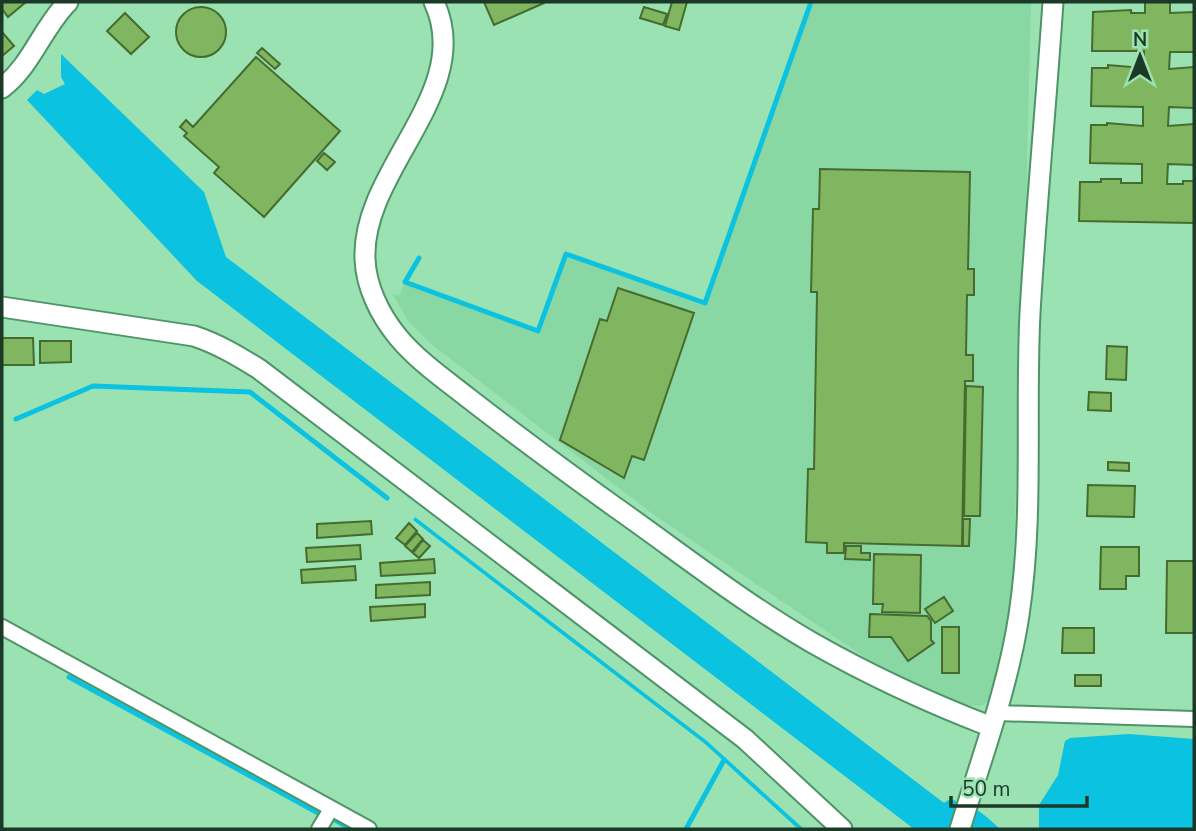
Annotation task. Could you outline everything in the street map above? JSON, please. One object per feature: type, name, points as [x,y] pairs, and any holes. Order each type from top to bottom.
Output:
[{"type":"street","points":[[2,88],[15,78],[30,59],[56,14],[68,2]]},
{"type":"street","points":[[434,2],[442,18],[444,41],[436,84],[382,190],[365,237],[365,261],[370,287],[380,312],[398,338],[421,360],[538,453],[744,599],[809,640],[928,702],[994,720],[1194,719]]},
{"type":"street","points":[[960,829],[1012,655],[1019,613],[1026,538],[1030,313],[1053,2]]},
{"type":"street","points":[[2,307],[194,336],[237,355],[745,739],[842,829]]},
{"type":"street","points":[[2,627],[369,829]]},
{"type":"street","points":[[319,829],[331,808]]},
{"type":"shaded area","points":[[811,2],[1031,2],[1024,290],[1011,619],[991,697],[984,705],[971,706],[943,697],[869,660],[654,515],[430,343],[408,321],[392,293],[399,296],[405,282],[537,331],[566,254],[705,302]]},
{"type":"water","points":[[61,54],[204,192],[226,257],[944,803],[950,799],[972,807],[1000,829],[914,829],[197,281],[27,100],[37,90],[44,94],[65,84],[61,77]]},
{"type":"water","points":[[415,517],[707,741],[804,829],[798,829],[705,744],[413,520]]},
{"type":"water","points":[[1129,734],[1194,739],[1194,829],[1039,829],[1039,805],[1058,775],[1065,741],[1070,738]]},
{"type":"building","points":[[2,2],[26,2],[8,17],[2,9]]},
{"type":"building","points":[[484,2],[544,2],[544,3],[494,25]]},
{"type":"building","points":[[672,2],[687,2],[679,30],[665,26]]},
{"type":"building","points":[[1145,2],[1170,2],[1170,13],[1194,12],[1194,52],[1170,52],[1169,69],[1194,67],[1194,108],[1169,107],[1168,126],[1194,124],[1194,165],[1168,164],[1167,184],[1194,181],[1194,223],[1079,221],[1080,182],[1121,179],[1121,183],[1142,183],[1142,164],[1090,163],[1091,125],[1107,123],[1143,126],[1143,107],[1091,106],[1092,68],[1108,68],[1108,65],[1144,68],[1144,51],[1092,51],[1093,12],[1131,10],[1131,13],[1145,13]]},
{"type":"building","points":[[201,7],[218,15],[226,32],[218,49],[201,57],[184,49],[176,32],[184,15]]},
{"type":"building","points":[[644,7],[667,14],[663,25],[640,18]]},
{"type":"building","points":[[125,13],[149,37],[131,54],[107,31]]},
{"type":"building","points":[[2,32],[14,46],[2,56]]},
{"type":"building","points":[[262,48],[280,64],[275,69],[257,53]]},
{"type":"building","points":[[256,57],[340,131],[264,217],[214,173],[219,167],[184,136],[187,133],[180,127],[186,120],[193,127]]},
{"type":"building","points":[[324,153],[335,162],[327,170],[317,161]]},
{"type":"building","points":[[820,169],[970,172],[968,269],[974,269],[974,295],[967,295],[966,355],[973,355],[973,381],[965,381],[962,546],[844,543],[844,553],[827,553],[827,543],[806,542],[808,469],[814,469],[817,292],[811,292],[813,209],[819,209]]},
{"type":"building","points":[[618,288],[694,313],[644,460],[632,456],[624,478],[560,440],[600,319],[607,321]]},
{"type":"building","points":[[2,338],[33,338],[34,365],[2,365]]},
{"type":"building","points":[[40,341],[71,341],[71,362],[40,363]]},
{"type":"building","points":[[1107,346],[1127,347],[1126,380],[1106,379]]},
{"type":"building","points":[[966,386],[983,387],[980,516],[964,516]]},
{"type":"building","points":[[1089,392],[1111,393],[1111,411],[1088,410]]},
{"type":"building","points":[[1108,462],[1129,463],[1129,471],[1108,470]]},
{"type":"building","points":[[1088,485],[1135,486],[1134,517],[1087,516]]},
{"type":"building","points":[[963,519],[970,519],[969,546],[963,546]]},
{"type":"building","points":[[371,521],[372,534],[317,538],[317,524]]},
{"type":"building","points":[[409,523],[417,531],[405,545],[396,538]]},
{"type":"building","points":[[417,533],[423,539],[412,552],[405,546]]},
{"type":"building","points":[[423,540],[430,546],[419,558],[413,553]]},
{"type":"building","points":[[360,545],[361,559],[307,562],[306,548]]},
{"type":"building","points":[[846,546],[861,546],[861,553],[870,553],[870,560],[845,559]]},
{"type":"building","points":[[1101,547],[1139,547],[1139,576],[1126,576],[1126,589],[1100,589]]},
{"type":"building","points":[[874,554],[921,555],[920,613],[882,612],[883,604],[873,604]]},
{"type":"building","points":[[434,559],[435,573],[381,576],[380,563]]},
{"type":"building","points":[[1167,561],[1194,561],[1194,633],[1166,633]]},
{"type":"building","points":[[355,566],[356,580],[302,583],[301,570]]},
{"type":"building","points":[[430,582],[430,595],[376,598],[376,585]]},
{"type":"building","points":[[944,597],[953,611],[935,623],[925,609]]},
{"type":"building","points":[[425,604],[425,617],[371,621],[370,607]]},
{"type":"building","points":[[870,614],[927,616],[931,621],[931,640],[934,643],[908,661],[891,637],[869,637]]},
{"type":"building","points":[[942,627],[959,627],[959,673],[942,673]]},
{"type":"building","points":[[1063,628],[1094,628],[1094,653],[1062,653]]},
{"type":"building","points":[[1075,675],[1101,675],[1101,686],[1075,686]]},
{"type":"waterway","points":[[419,258],[405,282],[538,331],[566,254],[705,303],[811,2]]},
{"type":"waterway","points":[[16,419],[93,386],[250,392],[387,498]]},
{"type":"waterway","points":[[69,677],[320,814]]},
{"type":"waterway","points":[[686,829],[724,760]]},
{"type":"waterway","points":[[335,820],[351,829]]}]
